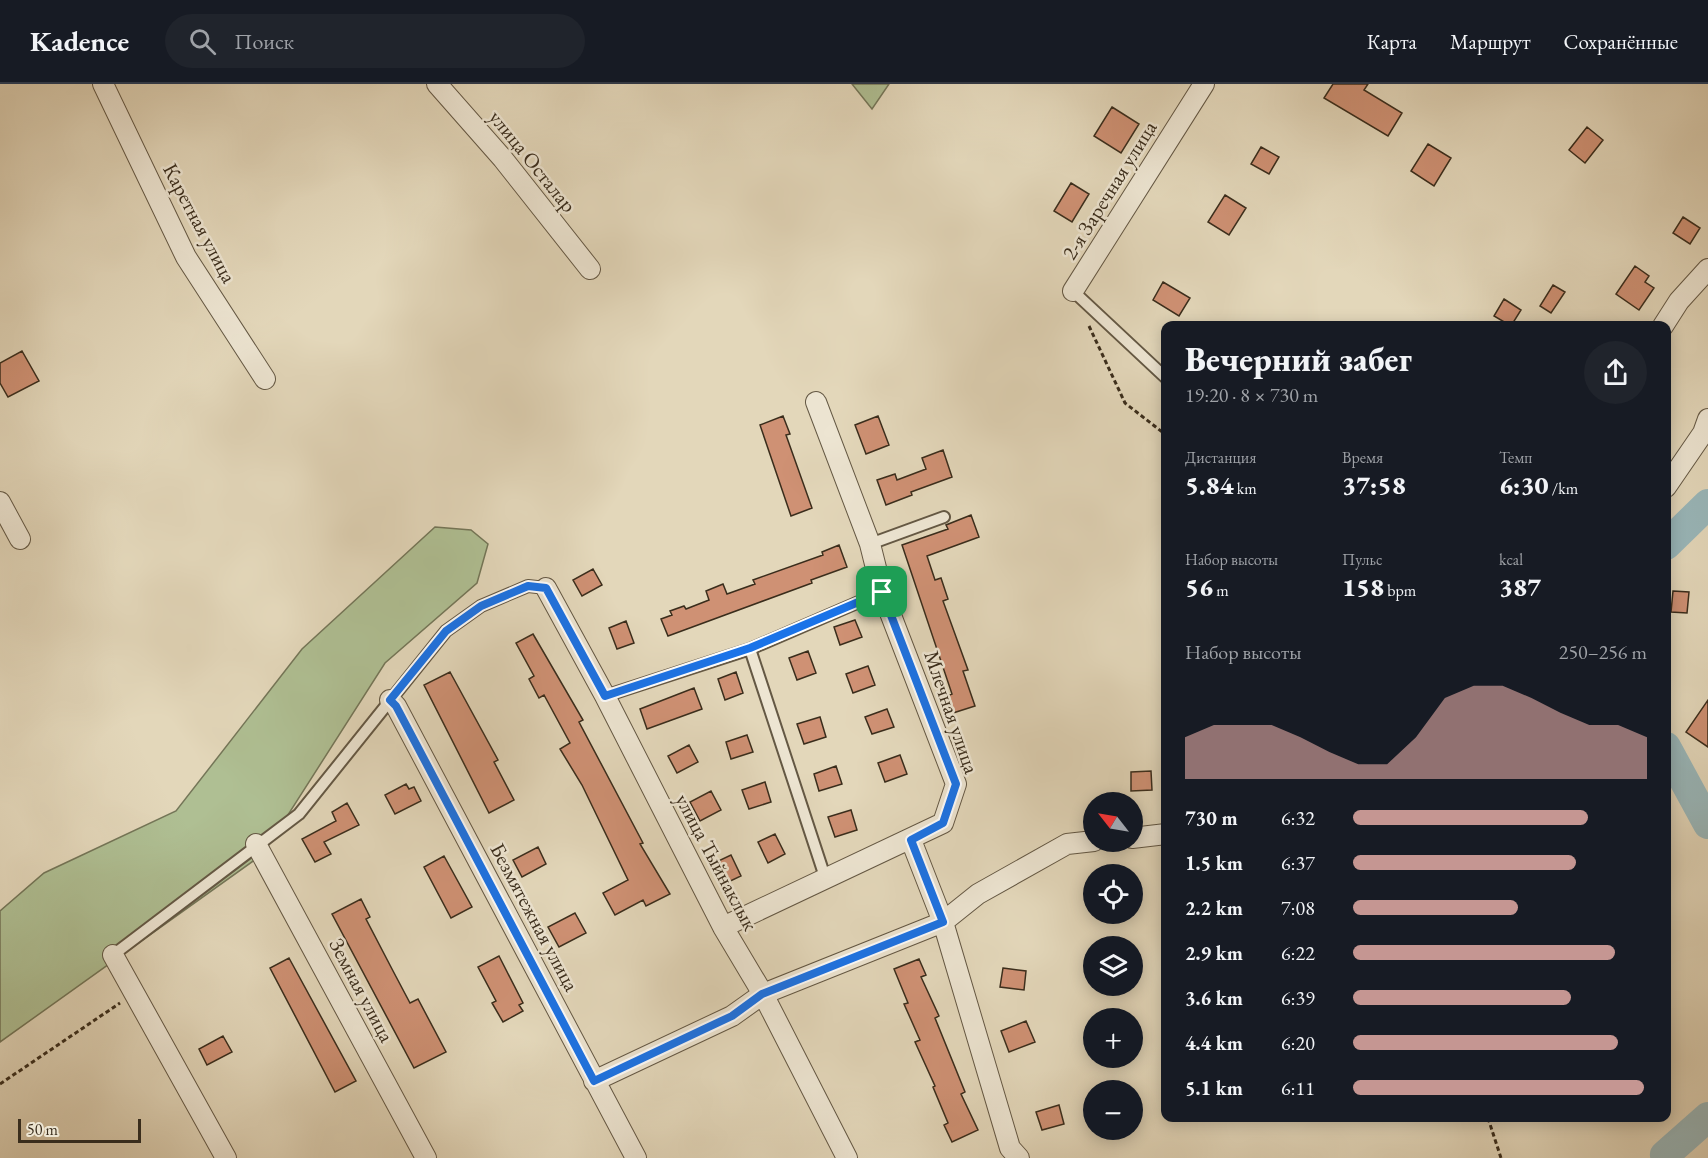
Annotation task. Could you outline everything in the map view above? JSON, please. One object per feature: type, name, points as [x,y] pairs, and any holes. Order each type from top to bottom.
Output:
[{"type":"street","name":"Каретная улица","points":[[103,84],[186,257],[265,379]]},
{"type":"street","name":"улица Осталар","points":[[437,84],[503,159],[590,269]]},
{"type":"street","name":"2-я Заречная улица","points":[[1073,291],[1204,84]]},
{"type":"street","points":[[1666,321],[1679,302],[1708,269]]},
{"type":"street","name":"Млечная улица","points":[[723,927],[943,823],[956,784],[882,592],[870,544],[816,402]]},
{"type":"street","points":[[1671,480],[1706,430]]},
{"type":"street","points":[[0,502],[20,539]]},
{"type":"street","name":"улица Тыйнаклык","points":[[546,588],[847,1158]]},
{"type":"street","name":"Безмятежная улица","points":[[390,700],[401,716],[636,1158]]},
{"type":"street","points":[[1143,837],[1161,835]]},
{"type":"street","points":[[911,840],[943,922],[1010,1148],[1019,1158]]},
{"type":"street","points":[[594,1081],[732,1016],[762,994],[943,922],[978,894],[1068,844],[1083,842]]},
{"type":"street","name":"Земная улица","points":[[256,844],[421,1156]]},
{"type":"street","points":[[113,955],[226,1158]]},
{"type":"lane","points":[[1073,291],[1161,373]]},
{"type":"lane","points":[[870,544],[944,517]]},
{"type":"lane","points":[[113,955],[256,844],[299,814],[446,631],[490,602],[528,586],[546,588]]},
{"type":"lane","points":[[605,696],[750,648],[882,592]]},
{"type":"lane","points":[[750,648],[826,880]]},
{"type":"path","points":[[1087,322],[1125,403],[1161,431]]},
{"type":"path","points":[[0,1084],[135,995]]},
{"type":"path","points":[[1489,1122],[1501,1158]]},
{"type":"green space","points":[[852,84],[889,84],[872,109]]},
{"type":"green space","points":[[435,527],[471,530],[488,544],[477,583],[385,663],[263,854],[0,1042],[0,911],[44,873],[176,811],[302,649]]},
{"type":"building","points":[[1333,84],[1368,84],[1364,90],[1402,113],[1388,136],[1324,98]]},
{"type":"building","points":[[1112,107],[1139,124],[1121,153],[1094,136]]},
{"type":"building","points":[[1587,127],[1603,140],[1585,163],[1569,150]]},
{"type":"building","points":[[1428,144],[1451,158],[1434,186],[1411,171]]},
{"type":"building","points":[[1261,147],[1279,157],[1269,174],[1251,164]]},
{"type":"building","points":[[1071,183],[1089,194],[1072,222],[1054,211]]},
{"type":"building","points":[[1225,195],[1246,208],[1229,235],[1208,222]]},
{"type":"building","points":[[1683,217],[1700,228],[1690,244],[1673,233]]},
{"type":"building","points":[[1635,266],[1649,276],[1645,282],[1654,288],[1639,310],[1616,294]]},
{"type":"building","points":[[1163,282],[1190,298],[1179,316],[1153,300]]},
{"type":"building","points":[[1553,285],[1565,292],[1551,313],[1540,306]]},
{"type":"building","points":[[1504,299],[1521,310],[1514,321],[1502,321],[1494,316]]},
{"type":"building","points":[[22,351],[39,381],[8,397],[0,383],[0,363]]},
{"type":"building","points":[[783,416],[790,434],[786,435],[812,508],[791,516],[760,425]]},
{"type":"building","points":[[878,416],[889,445],[866,454],[855,425]]},
{"type":"building","points":[[943,450],[952,477],[911,492],[912,495],[886,505],[877,480],[895,474],[897,480],[926,469],[922,458]]},
{"type":"building","points":[[971,515],[979,537],[927,556],[935,580],[941,578],[948,599],[943,601],[968,670],[963,671],[975,706],[953,713],[947,696],[952,694],[902,545],[948,529],[946,525]]},
{"type":"building","points":[[839,545],[847,567],[811,580],[812,583],[668,636],[661,619],[672,615],[670,611],[684,606],[686,609],[709,600],[706,591],[723,584],[727,594],[755,584],[753,580],[823,555],[822,552]]},
{"type":"building","points":[[593,569],[602,585],[582,596],[573,580]]},
{"type":"building","points":[[1673,591],[1689,592],[1687,613],[1671,612]]},
{"type":"building","points":[[855,620],[862,637],[840,645],[834,627]]},
{"type":"building","points":[[626,621],[634,643],[617,649],[609,628]]},
{"type":"building","points":[[533,634],[583,720],[579,722],[643,843],[640,844],[670,894],[646,906],[643,900],[615,915],[603,893],[628,880],[582,785],[560,749],[570,743],[544,695],[539,698],[529,679],[534,676],[516,643]]},
{"type":"building","points":[[808,651],[816,673],[797,680],[789,658]]},
{"type":"building","points":[[868,666],[875,685],[853,693],[846,674]]},
{"type":"building","points":[[450,672],[498,760],[494,762],[514,800],[489,813],[424,685]]},
{"type":"building","points":[[736,672],[743,693],[725,700],[718,679]]},
{"type":"building","points":[[694,688],[702,709],[647,729],[640,709]]},
{"type":"building","points":[[1708,700],[1708,747],[1686,732]]},
{"type":"building","points":[[887,709],[894,727],[872,734],[865,717]]},
{"type":"building","points":[[820,717],[826,737],[804,744],[797,724]]},
{"type":"building","points":[[747,735],[753,752],[731,759],[726,742]]},
{"type":"building","points":[[689,745],[698,762],[677,773],[668,756]]},
{"type":"building","points":[[900,755],[907,774],[885,782],[878,763]]},
{"type":"building","points":[[836,766],[842,784],[819,791],[814,774]]},
{"type":"building","points":[[1151,771],[1152,790],[1131,791],[1131,772]]},
{"type":"building","points":[[765,782],[771,802],[749,809],[742,790]]},
{"type":"building","points":[[406,784],[409,789],[414,787],[421,801],[395,814],[385,795]]},
{"type":"building","points":[[711,791],[721,810],[700,821],[690,802]]},
{"type":"building","points":[[347,803],[359,825],[324,842],[331,854],[315,862],[302,839],[336,821],[332,812]]},
{"type":"building","points":[[851,810],[857,830],[835,837],[828,817]]},
{"type":"building","points":[[775,834],[785,854],[768,863],[758,842]]},
{"type":"building","points":[[538,847],[546,864],[522,877],[513,860]]},
{"type":"building","points":[[731,855],[741,876],[724,884],[714,863]]},
{"type":"building","points":[[444,856],[472,907],[451,918],[424,867]]},
{"type":"building","points":[[361,899],[370,917],[366,919],[410,1003],[418,999],[446,1052],[414,1068],[332,914]]},
{"type":"building","points":[[575,913],[586,933],[559,947],[548,927]]},
{"type":"building","points":[[499,956],[523,1003],[519,1005],[523,1011],[503,1022],[492,1003],[496,1001],[478,967]]},
{"type":"building","points":[[289,958],[356,1081],[335,1092],[270,968]]},
{"type":"building","points":[[919,959],[926,975],[921,977],[939,1016],[935,1018],[965,1092],[961,1094],[978,1130],[952,1142],[944,1125],[948,1123],[933,1087],[935,1086],[915,1042],[920,1040],[904,1004],[908,1003],[894,969]]},
{"type":"building","points":[[1003,968],[1026,971],[1024,990],[1000,987]]},
{"type":"building","points":[[1026,1021],[1035,1042],[1009,1052],[1001,1031]]},
{"type":"building","points":[[223,1036],[232,1052],[207,1065],[199,1049]]},
{"type":"building","points":[[1059,1105],[1064,1124],[1042,1130],[1036,1112]]},
{"type":"waterway","points":[[1671,540],[1708,504]]},
{"type":"waterway","points":[[1671,756],[1708,824]]},
{"type":"waterway","points":[[1666,1158],[1665,1155],[1708,1117]]},
{"type":"route","points":[[528,586],[546,588],[605,696],[750,648],[882,592],[956,784],[943,823],[911,840],[943,922],[762,994],[732,1016],[594,1081],[396,706],[390,700],[446,631],[481,606],[528,586]]}]
